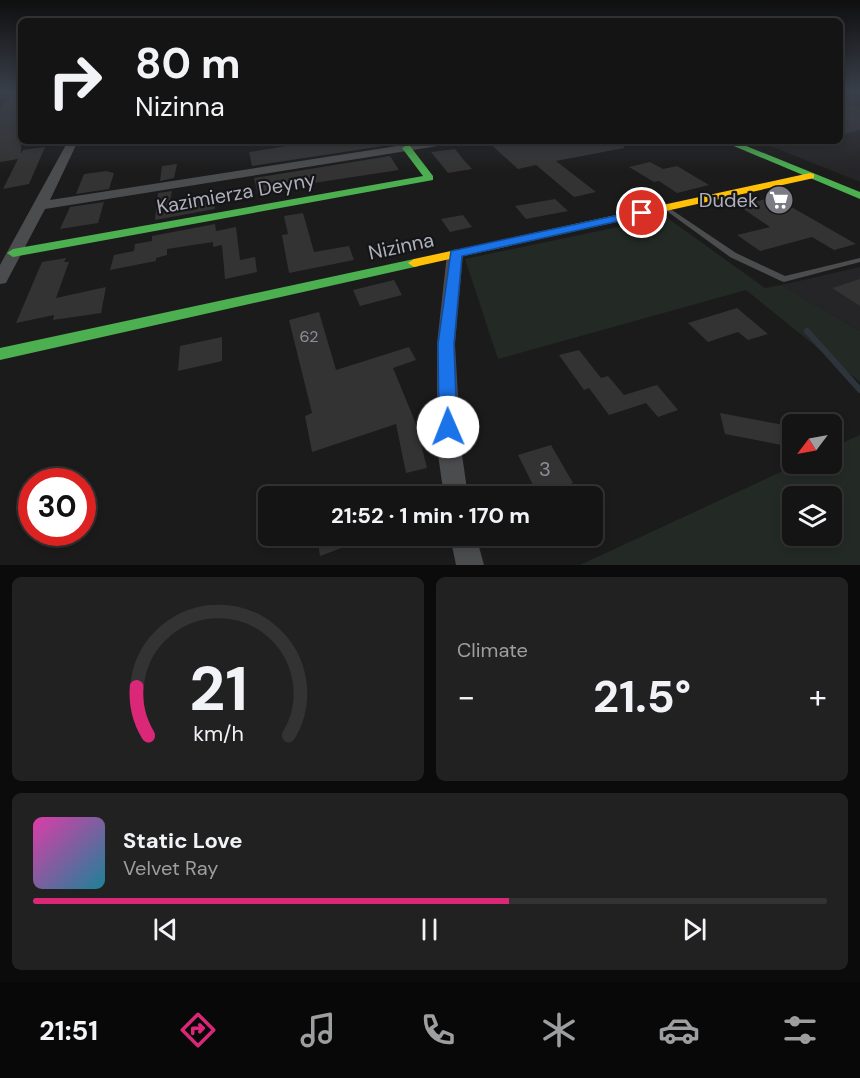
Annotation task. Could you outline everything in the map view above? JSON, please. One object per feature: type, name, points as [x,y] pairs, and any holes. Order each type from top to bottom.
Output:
[{"type":"street","points":[[0,279],[71,144]]},
{"type":"street","name":"Kazimierza Deyny","points":[[40,206],[432,144]]},
{"type":"street","points":[[733,144],[859,195]]},
{"type":"street","name":"Kazimierza Deyny","points":[[13,253],[429,178],[407,148]]},
{"type":"street","name":"Nizinna","points":[[0,354],[810,176]]},
{"type":"street","points":[[455,254],[446,344],[449,448],[455,486]]},
{"type":"street","points":[[465,546],[470,565]]},
{"type":"lane","points":[[666,208],[733,255],[784,279],[860,260]]},
{"type":"shaded area","points":[[843,118],[860,118],[860,182],[765,144],[843,144]]},
{"type":"shaded area","points":[[666,217],[765,288],[781,285],[860,331],[860,382],[746,290],[498,359],[465,259]]},
{"type":"shaded area","points":[[860,267],[860,331],[781,285]]},
{"type":"shaded area","points":[[860,435],[860,565],[580,565],[782,471],[782,474],[842,474],[842,443]]},
{"type":"building","points":[[0,118],[18,118],[18,144],[21,144],[21,154],[23,150],[45,147],[29,184],[3,189],[18,159],[0,162]]},
{"type":"building","points":[[843,118],[860,118],[860,130],[843,134]]},
{"type":"building","points":[[300,144],[382,144],[383,146],[252,166],[249,152]]},
{"type":"building","points":[[490,144],[623,144],[624,148],[556,161],[596,192],[574,197],[536,165],[518,169]]},
{"type":"building","points":[[455,149],[472,169],[448,173],[431,152]]},
{"type":"building","points":[[390,156],[399,170],[274,189],[275,192],[258,195],[254,178]]},
{"type":"building","points":[[650,162],[663,169],[677,166],[709,185],[677,193],[659,181],[654,182],[629,167]]},
{"type":"building","points":[[177,164],[174,178],[160,181],[162,166]]},
{"type":"building","points":[[106,171],[114,173],[109,189],[76,194],[84,174]]},
{"type":"building","points":[[172,191],[170,201],[214,194],[215,209],[155,220],[158,193]]},
{"type":"building","points":[[774,197],[856,244],[834,250],[812,237],[760,251],[737,235],[770,227],[739,206]]},
{"type":"building","points":[[555,199],[568,211],[526,219],[515,206]]},
{"type":"building","points":[[104,202],[98,223],[60,229],[70,207]]},
{"type":"building","points":[[303,213],[314,252],[349,246],[354,260],[289,273],[282,235],[288,234],[284,216]]},
{"type":"building","points":[[463,215],[472,227],[450,232],[441,219]]},
{"type":"building","points":[[215,224],[216,231],[236,227],[240,260],[255,257],[257,272],[225,279],[222,245],[213,247],[213,242],[167,249],[167,255],[156,258],[156,261],[110,270],[114,255],[134,251],[135,244],[152,241],[152,236]]},
{"type":"building","points":[[66,258],[64,262],[69,262],[56,298],[106,287],[101,313],[53,320],[54,315],[16,323],[42,262]]},
{"type":"building","points":[[860,279],[860,306],[832,288]]},
{"type":"building","points":[[394,280],[402,295],[360,306],[353,290]]},
{"type":"building","points":[[737,308],[768,334],[748,340],[738,332],[708,342],[688,323]]},
{"type":"building","points":[[319,312],[336,370],[409,347],[416,360],[393,368],[416,424],[427,468],[406,473],[396,424],[312,452],[305,416],[312,413],[289,320]]},
{"type":"building","points":[[222,337],[222,361],[178,371],[180,346]]},
{"type":"building","points":[[579,350],[601,378],[608,376],[624,395],[657,385],[678,410],[658,417],[646,403],[609,415],[589,388],[584,390],[559,355]]},
{"type":"building","points":[[720,413],[782,425],[782,445],[725,434]]},
{"type":"building","points":[[551,445],[573,483],[564,486],[534,486],[518,455]]},
{"type":"building","points":[[318,546],[347,546],[320,556]]},
{"type":"waterway","points":[[807,331],[860,390]]},
{"type":"traffic: fast","points":[[733,144],[860,196]]},
{"type":"traffic: fast","points":[[13,253],[429,178],[407,148]]},
{"type":"traffic: fast","points":[[0,354],[414,263]]},
{"type":"traffic: slow","points":[[414,263],[810,176]]},
{"type":"place","name":"Dudek","points":[[779,200]]},
{"type":"route","points":[[448,427],[446,344],[455,254],[642,213]]}]
